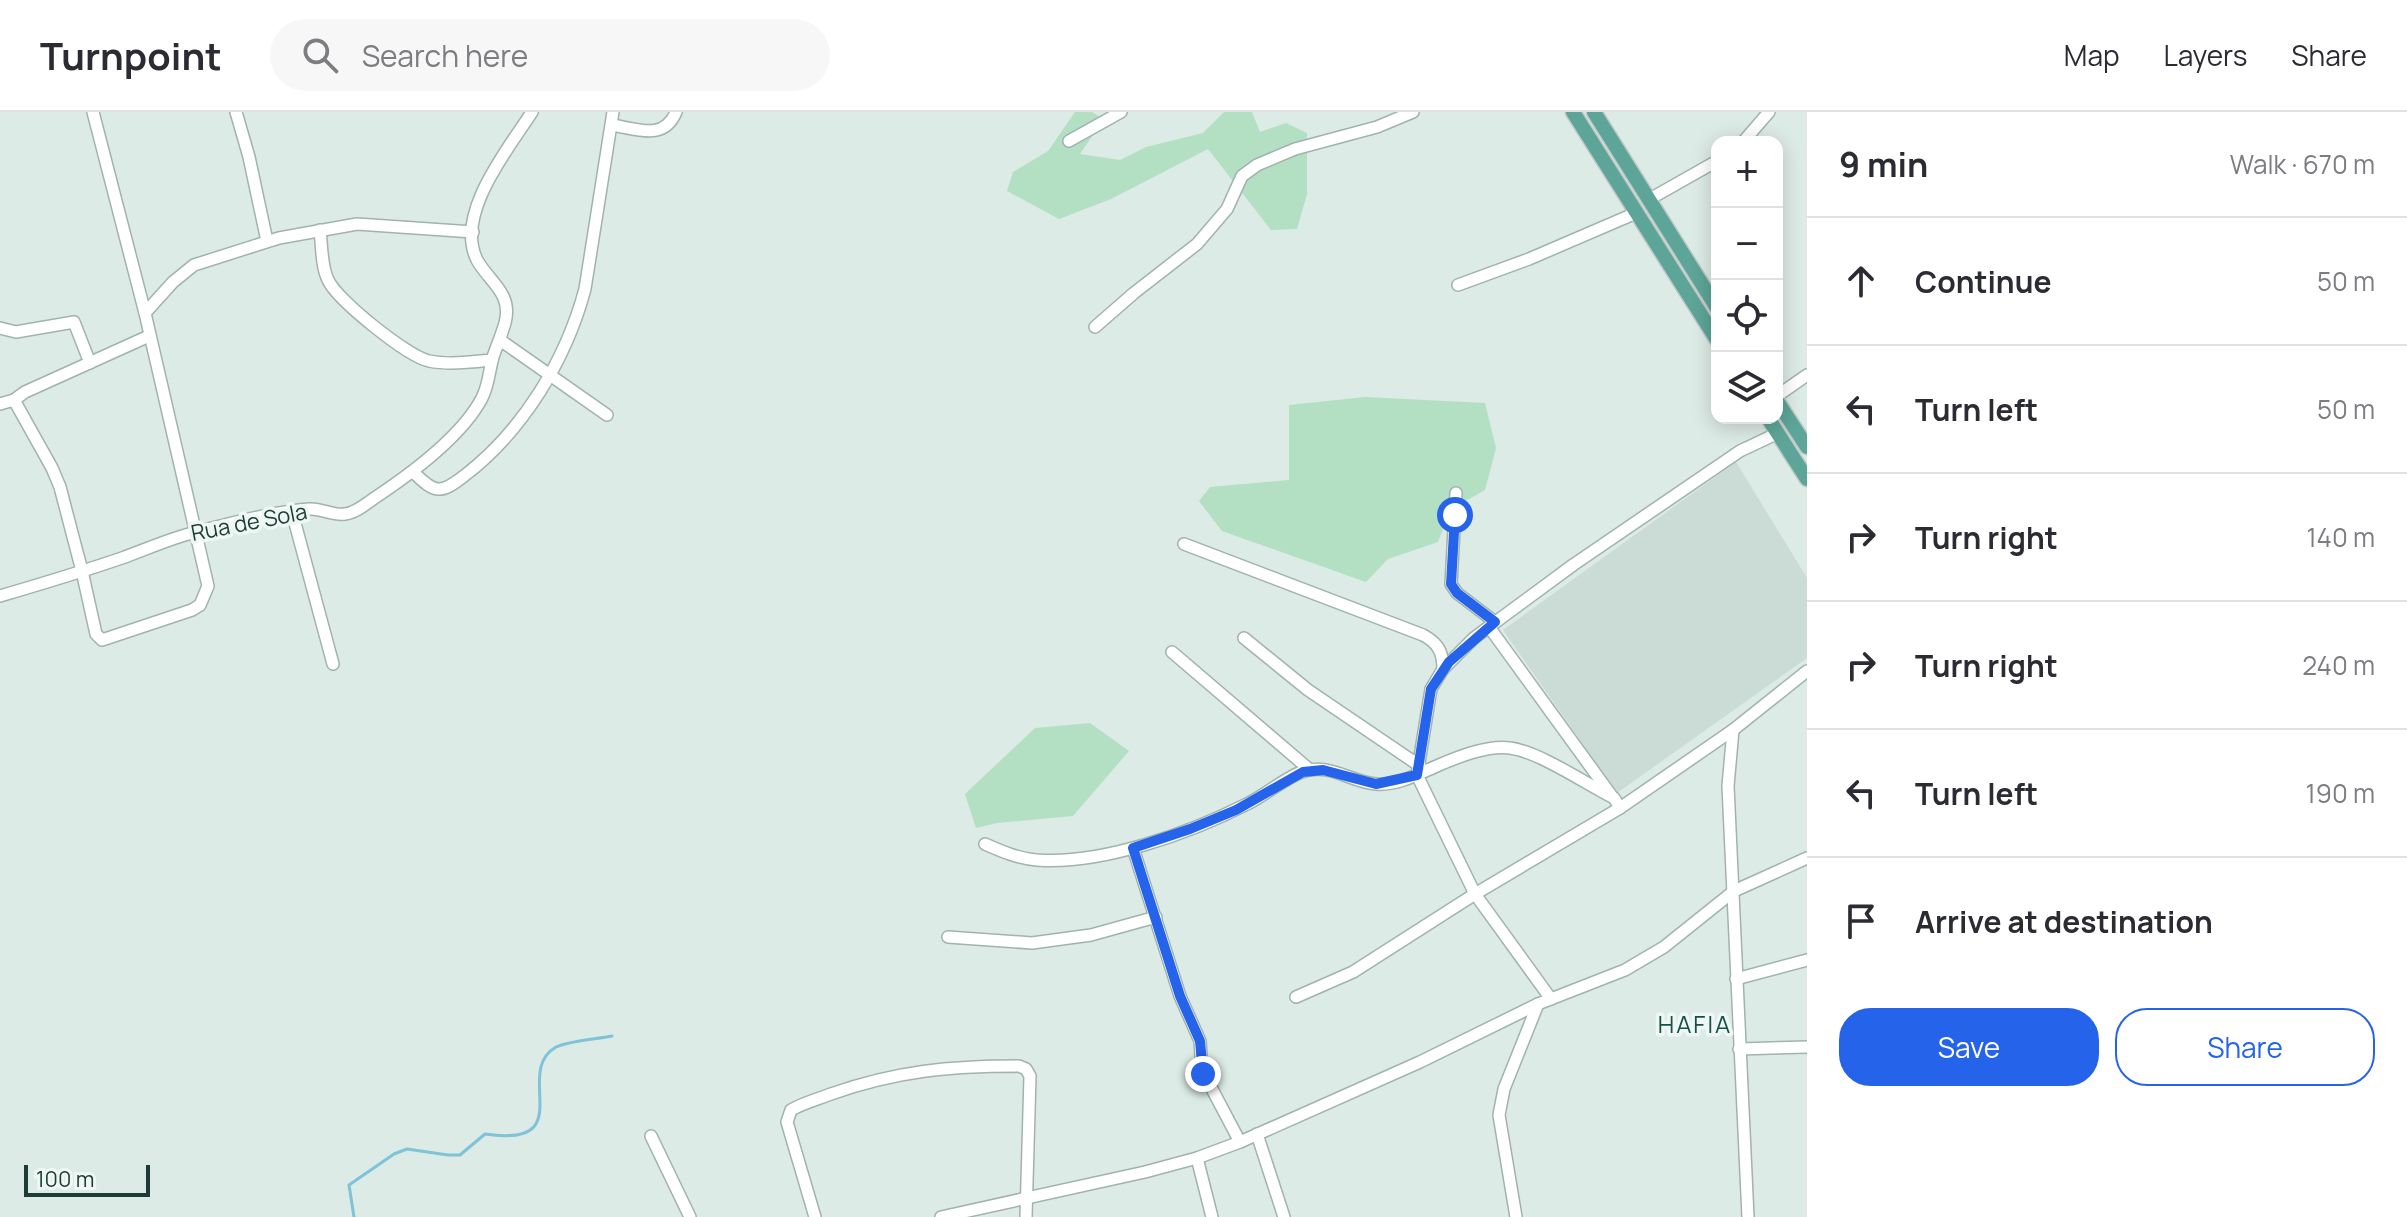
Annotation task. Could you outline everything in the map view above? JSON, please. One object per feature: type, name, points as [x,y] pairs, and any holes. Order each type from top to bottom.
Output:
[{"type":"main road","points":[[1573,112],[1711,331]]},
{"type":"main road","points":[[1594,112],[1711,299]]},
{"type":"main road","points":[[1783,408],[1807,447]]},
{"type":"main road","points":[[1772,424],[1807,479]]},
{"type":"street","points":[[14,400],[52,468],[82,571],[96,634],[102,640],[200,605],[208,586],[145,313],[93,112]]},
{"type":"street","points":[[236,112],[267,241]]},
{"type":"street","name":"Rua de Sola","points":[[0,596],[196,532],[292,512],[317,509],[340,515],[353,512],[413,472],[442,445],[480,401],[489,380],[492,360],[506,320],[506,300],[477,259],[473,232],[482,191],[532,112]]},
{"type":"street","points":[[413,472],[429,486],[443,490],[459,480],[511,433],[548,375],[578,315],[585,289],[613,112]]},
{"type":"street","points":[[612,125],[660,131],[669,126],[676,112]]},
{"type":"street","points":[[1069,141],[1121,112]]},
{"type":"street","points":[[1095,327],[1197,244],[1227,209],[1242,176],[1257,165],[1295,149],[1377,127],[1413,112]]},
{"type":"street","points":[[1748,136],[1769,112]]},
{"type":"street","points":[[1648,200],[1711,164]]},
{"type":"street","points":[[1458,285],[1529,259],[1636,213]]},
{"type":"street","points":[[145,313],[173,282],[194,265],[267,241],[357,224],[473,232]]},
{"type":"street","points":[[320,230],[325,272],[332,288],[342,300],[405,350],[421,359],[438,362],[492,360]]},
{"type":"street","points":[[0,328],[16,332],[74,322],[90,363]]},
{"type":"street","points":[[0,404],[149,336]]},
{"type":"street","points":[[500,340],[607,415]]},
{"type":"street","points":[[1783,393],[1807,375]]},
{"type":"street","points":[[1419,770],[1429,695],[1443,669],[1461,650],[1681,490],[1740,451],[1778,433]]},
{"type":"street","points":[[1456,493],[1451,584],[1492,625],[1617,803]]},
{"type":"street","points":[[292,512],[333,664]]},
{"type":"street","points":[[1184,544],[1423,635],[1438,646],[1443,669]]},
{"type":"street","points":[[1244,638],[1308,690],[1419,770],[1475,894],[1551,999]]},
{"type":"street","points":[[1172,652],[1310,770]]},
{"type":"street","points":[[1296,997],[1353,972],[1733,730],[1807,671]]},
{"type":"street","points":[[1733,730],[1728,786],[1748,1217]]},
{"type":"street","points":[[985,844],[1005,853],[1042,860],[1077,858],[1133,848],[1236,810],[1297,774],[1310,770],[1331,771],[1376,784],[1465,755],[1509,748],[1540,759],[1617,803]]},
{"type":"street","points":[[1133,848],[1177,986],[1200,1041],[1203,1074],[1240,1142]]},
{"type":"street","points":[[941,1217],[1197,1158],[1240,1142],[1406,1068],[1538,1004],[1625,970],[1664,947],[1734,891],[1807,858]]},
{"type":"street","points":[[948,937],[1032,943],[1091,935],[1156,917]]},
{"type":"street","points":[[1736,979],[1807,960]]},
{"type":"street","points":[[1516,1217],[1499,1115],[1504,1089],[1538,1004]]},
{"type":"street","points":[[1739,1049],[1807,1047]]},
{"type":"street","points":[[815,1217],[787,1122],[791,1110],[891,1075],[957,1066],[1019,1066],[1029,1073],[1026,1217]]},
{"type":"street","points":[[1257,1134],[1284,1217]]},
{"type":"street","points":[[651,1136],[690,1217]]},
{"type":"street","points":[[1197,1158],[1212,1217]]},
{"type":"shaded area","points":[[1736,462],[1807,578],[1807,658],[1617,793],[1503,630]]},
{"type":"green space","points":[[1075,112],[1092,112],[1104,119],[1080,154],[1120,160],[1146,147],[1203,133],[1224,112],[1252,112],[1260,132],[1286,123],[1307,133],[1307,194],[1297,229],[1271,230],[1208,149],[1111,199],[1059,219],[1007,191],[1013,172],[1048,151]]},
{"type":"green space","points":[[1365,397],[1485,403],[1496,448],[1485,490],[1451,509],[1438,542],[1388,559],[1366,582],[1222,531],[1199,501],[1210,487],[1289,480],[1289,405]]},
{"type":"green space","points":[[1090,723],[1129,751],[1073,816],[976,828],[965,794],[1035,728]]},
{"type":"waterway","points":[[354,1217],[349,1185],[394,1154],[407,1149],[460,1155],[485,1134],[514,1135],[530,1130],[538,1119],[540,1073],[544,1058],[561,1045],[612,1036]]},
{"type":"district","name":"HAFIA","points":[[1695,1023]]},
{"type":"route","points":[[1203,1074],[1200,1041],[1180,996],[1133,848],[1236,810],[1303,772],[1323,770],[1376,784],[1417,775],[1431,689],[1449,662],[1495,622],[1457,593],[1451,584],[1455,515]]}]
